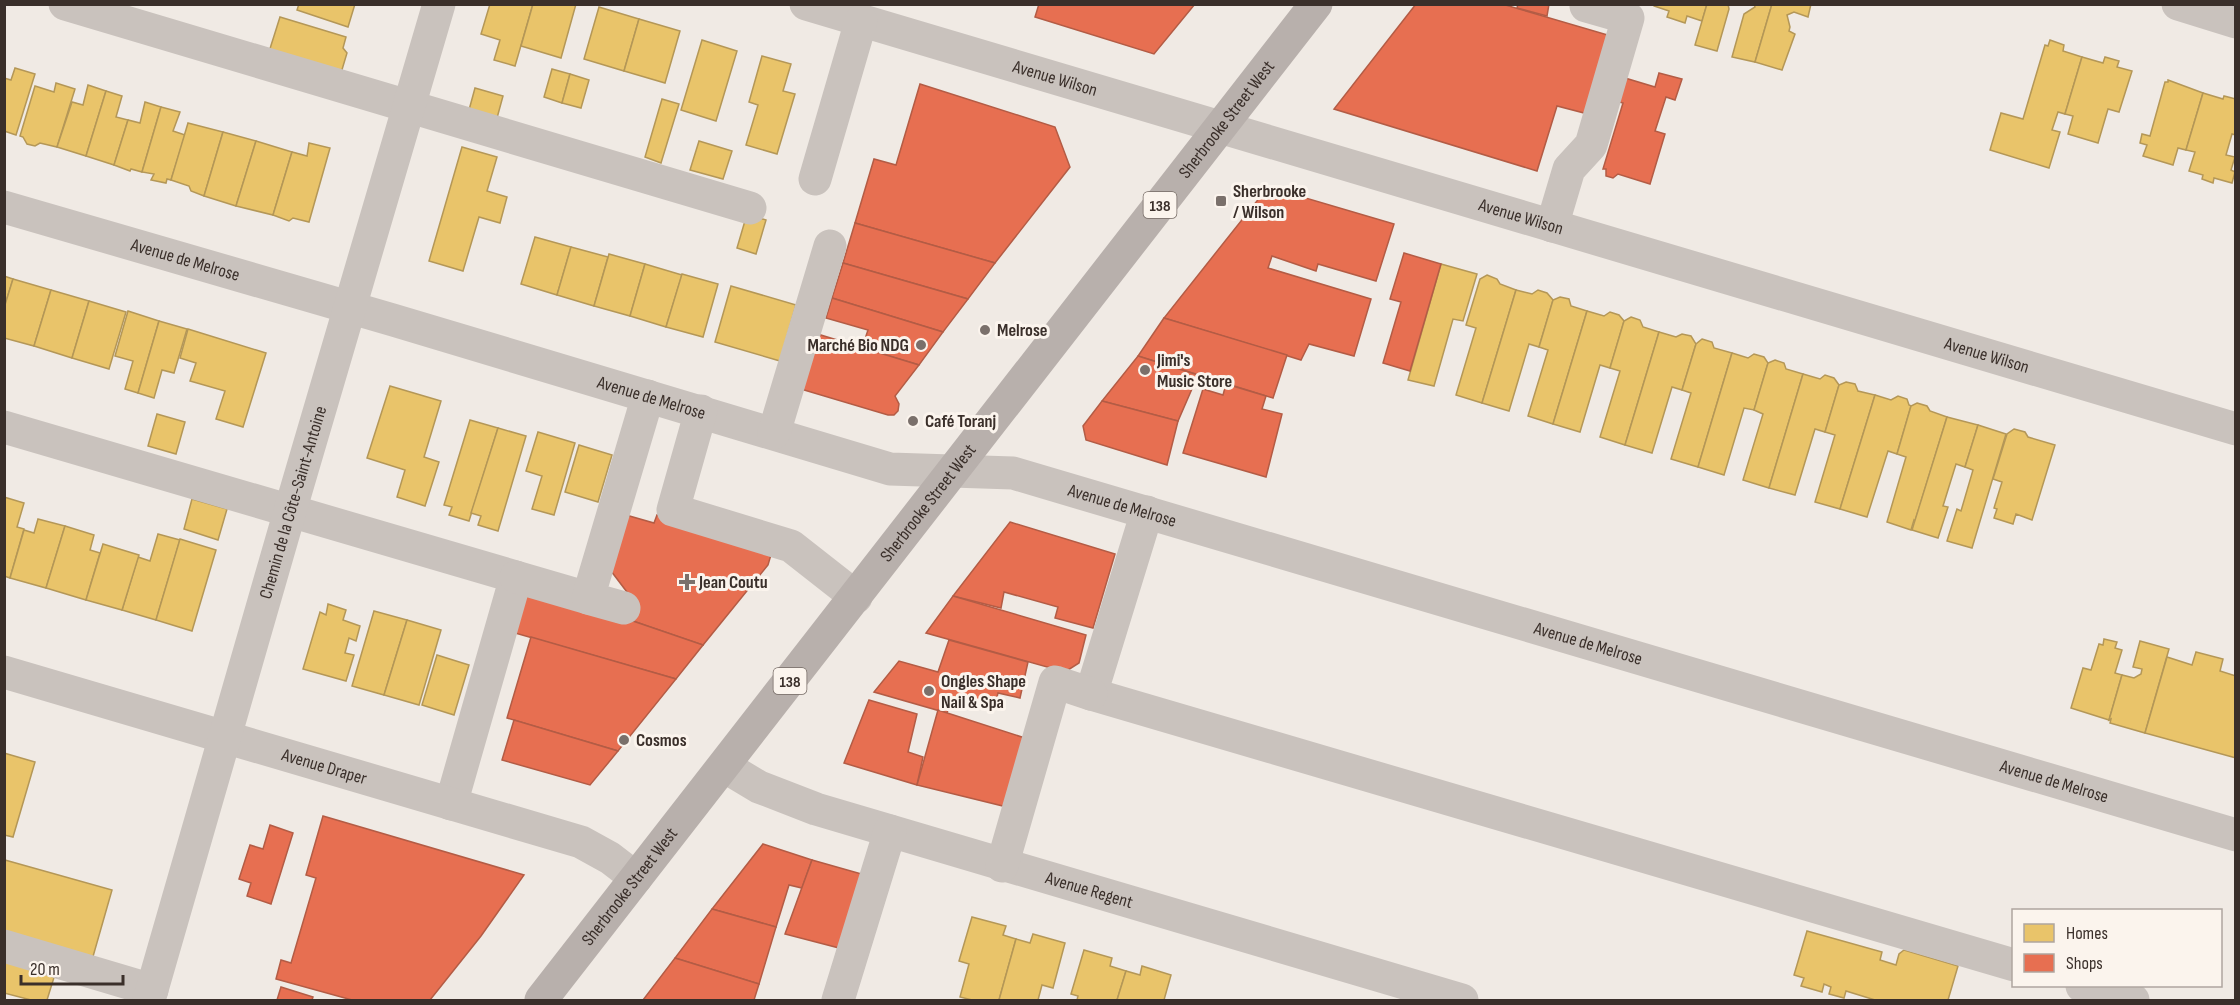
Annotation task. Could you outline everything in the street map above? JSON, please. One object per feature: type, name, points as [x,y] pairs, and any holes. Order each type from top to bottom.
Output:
[{"type":"main road","name":"Sherbrooke Street West","points":[[541,1000],[1316,4]]},
{"type":"street","points":[[65,4],[750,208]]},
{"type":"street","name":"Chemin de la Côte-Saint-Antoine","points":[[151,995],[439,4]]},
{"type":"street","name":"Avenue Wilson","points":[[806,4],[2235,429]]},
{"type":"street","points":[[2178,4],[2235,22]]},
{"type":"street","points":[[1552,226],[1569,169],[1591,145],[1628,18],[1586,6]]},
{"type":"street","points":[[815,179],[861,21]]},
{"type":"street","name":"Avenue de Melrose","points":[[4,207],[890,468],[1013,473],[2235,835]]},
{"type":"street","points":[[774,433],[830,246]]},
{"type":"street","points":[[588,598],[648,396]]},
{"type":"street","points":[[701,411],[673,510],[791,546],[856,597]]},
{"type":"street","points":[[4,427],[624,608]]},
{"type":"street","points":[[1091,694],[1147,512]]},
{"type":"street","points":[[451,804],[516,577]]},
{"type":"street","name":"Avenue Draper","points":[[4,672],[581,842],[610,858],[636,878]]},
{"type":"street","points":[[1002,866],[1055,682],[2012,965]]},
{"type":"street","name":"Avenue Regent","points":[[723,766],[751,783],[793,801],[1002,866],[1462,1000]]},
{"type":"street","points":[[838,1000],[890,831]]},
{"type":"street","points":[[4,946],[151,995]]},
{"type":"street","points":[[2086,987],[2133,1000]]},
{"type":"building: Homes","points":[[299,4],[355,4],[348,27],[297,10]]},
{"type":"building: Homes","points":[[490,4],[533,4],[515,66],[494,60],[500,40],[481,34]]},
{"type":"building: Homes","points":[[533,4],[576,4],[561,58],[521,46]]},
{"type":"building: Homes","points":[[1654,4],[1707,4],[1702,21],[1687,16],[1685,23],[1667,17],[1669,11],[1654,6]]},
{"type":"building: Homes","points":[[1707,4],[1728,4],[1729,9],[1717,51],[1695,45]]},
{"type":"building: Homes","points":[[1754,4],[1772,4],[1755,62],[1732,57],[1744,14],[1755,7]]},
{"type":"building: Homes","points":[[1772,4],[1811,4],[1808,17],[1794,12],[1787,15],[1789,31],[1795,34],[1782,70],[1755,62]]},
{"type":"building: Homes","points":[[599,7],[639,19],[624,71],[584,59]]},
{"type":"building: Homes","points":[[280,17],[346,37],[343,48],[347,53],[341,73],[268,55]]},
{"type":"building: Homes","points":[[639,19],[680,31],[665,83],[624,71]]},
{"type":"building: Homes","points":[[702,40],[737,51],[716,121],[681,110]]},
{"type":"building: Homes","points":[[2050,40],[2064,45],[2063,51],[2082,57],[2065,114],[2058,112],[2052,130],[2060,132],[2049,168],[1990,150],[2001,113],[2023,119],[2045,45],[2048,46]]},
{"type":"building: Homes","points":[[762,56],[791,64],[783,91],[795,94],[777,154],[746,145],[758,105],[749,102]]},
{"type":"building: Homes","points":[[2082,57],[2103,63],[2105,57],[2119,61],[2117,67],[2132,71],[2119,112],[2108,109],[2098,143],[2068,134],[2073,116],[2065,114]]},
{"type":"building: Homes","points":[[15,68],[35,74],[16,135],[4,131],[4,78],[11,80]]},
{"type":"building: Homes","points":[[552,69],[570,74],[562,103],[544,97]]},
{"type":"building: Homes","points":[[570,74],[589,80],[581,108],[562,103]]},
{"type":"building: Homes","points":[[2168,80],[2203,93],[2186,150],[2178,148],[2173,165],[2143,156],[2147,145],[2140,143],[2142,134],[2150,136],[2165,82]]},
{"type":"building: Homes","points":[[56,83],[75,89],[57,147],[40,143],[35,146],[27,144],[20,136],[35,86],[54,92]]},
{"type":"building: Homes","points":[[88,85],[106,91],[86,156],[57,147],[72,102],[83,105]]},
{"type":"building: Homes","points":[[475,88],[503,96],[497,118],[469,110]]},
{"type":"building: Homes","points":[[106,91],[122,96],[116,117],[128,120],[114,165],[86,156]]},
{"type":"building: Homes","points":[[2203,93],[2223,99],[2224,96],[2236,99],[2236,135],[2232,134],[2226,155],[2235,157],[2231,170],[2235,172],[2232,183],[2214,178],[2213,183],[2202,179],[2203,175],[2189,171],[2195,152],[2186,150]]},
{"type":"building: Homes","points":[[662,99],[679,104],[661,163],[645,157]]},
{"type":"building: Homes","points":[[145,102],[161,107],[142,172],[131,169],[130,171],[114,165],[128,120],[140,123]]},
{"type":"building: Homes","points":[[161,107],[180,112],[173,131],[185,135],[171,180],[167,179],[166,183],[151,180],[154,174],[142,172]]},
{"type":"building: Homes","points":[[188,123],[223,132],[204,196],[191,191],[189,186],[171,180]]},
{"type":"building: Homes","points":[[223,132],[256,141],[236,206],[204,196]]},
{"type":"building: Homes","points":[[256,141],[292,152],[273,215],[236,206]]},
{"type":"building: Homes","points":[[699,141],[732,151],[723,179],[690,170]]},
{"type":"building: Homes","points":[[309,143],[330,148],[309,222],[293,218],[289,221],[273,215],[292,152],[307,156]]},
{"type":"building: Homes","points":[[462,147],[497,157],[487,191],[507,197],[500,223],[479,217],[463,271],[429,261]]},
{"type":"building: Homes","points":[[747,214],[766,220],[756,254],[737,248]]},
{"type":"building: Homes","points":[[535,237],[571,247],[557,295],[521,284]]},
{"type":"building: Homes","points":[[571,247],[608,257],[594,306],[557,295]]},
{"type":"building: Homes","points":[[609,254],[645,264],[630,316],[594,306]]},
{"type":"building: Homes","points":[[645,264],[682,275],[666,327],[630,316]]},
{"type":"building: Homes","points":[[1441,264],[1477,274],[1463,321],[1453,319],[1434,386],[1408,380]]},
{"type":"building: Homes","points":[[682,274],[718,284],[703,337],[666,327]]},
{"type":"building: Homes","points":[[1487,275],[1497,279],[1500,284],[1516,290],[1482,403],[1456,395],[1476,328],[1466,325],[1480,279]]},
{"type":"building: Homes","points":[[4,276],[13,279],[4,308]]},
{"type":"building: Homes","points":[[13,279],[51,290],[34,346],[4,338],[4,308]]},
{"type":"building: Homes","points":[[731,286],[796,305],[780,361],[715,342]]},
{"type":"building: Homes","points":[[51,290],[89,301],[72,358],[34,346]]},
{"type":"building: Homes","points":[[1516,290],[1532,294],[1538,290],[1547,293],[1553,300],[1539,347],[1529,344],[1509,411],[1482,403]]},
{"type":"building: Homes","points":[[1560,297],[1569,299],[1571,306],[1587,311],[1553,424],[1528,416],[1548,350],[1539,347],[1553,300]]},
{"type":"building: Homes","points":[[89,301],[126,312],[109,369],[72,358]]},
{"type":"building: Homes","points":[[128,311],[159,321],[138,393],[125,389],[133,361],[115,356]]},
{"type":"building: Homes","points":[[1587,311],[1604,316],[1610,312],[1619,315],[1624,321],[1610,368],[1600,365],[1580,432],[1553,424]]},
{"type":"building: Homes","points":[[1631,317],[1640,320],[1643,327],[1659,332],[1625,445],[1600,437],[1620,371],[1610,368],[1624,321]]},
{"type":"building: Homes","points":[[159,321],[187,329],[174,373],[162,370],[154,398],[138,393]]},
{"type":"building: Homes","points":[[188,329],[266,353],[243,427],[216,419],[225,391],[190,381],[196,363],[180,358]]},
{"type":"building: Homes","points":[[1659,332],[1676,337],[1682,334],[1691,336],[1696,344],[1682,390],[1672,387],[1652,453],[1625,445]]},
{"type":"building: Homes","points":[[1702,339],[1712,342],[1714,348],[1732,353],[1698,467],[1671,459],[1691,393],[1682,390],[1696,344]]},
{"type":"building: Homes","points":[[1732,353],[1748,358],[1754,354],[1764,357],[1768,363],[1754,410],[1744,408],[1724,475],[1698,467]]},
{"type":"building: Homes","points":[[1775,360],[1784,363],[1786,369],[1803,374],[1769,488],[1743,480],[1763,414],[1754,410],[1768,363]]},
{"type":"building: Homes","points":[[1803,374],[1820,379],[1825,375],[1834,378],[1839,385],[1825,432],[1815,429],[1795,495],[1769,488]]},
{"type":"building: Homes","points":[[1846,382],[1855,384],[1858,391],[1875,395],[1840,509],[1815,502],[1835,435],[1825,432],[1839,385]]},
{"type":"building: Homes","points":[[390,386],[441,401],[424,457],[439,462],[425,506],[397,497],[405,470],[367,458]]},
{"type":"building: Homes","points":[[1875,395],[1891,400],[1898,396],[1907,399],[1911,406],[1897,454],[1888,451],[1867,517],[1840,509]]},
{"type":"building: Homes","points":[[1917,403],[1947,417],[1911,530],[1887,522],[1906,457],[1897,454],[1911,406]]},
{"type":"building: Homes","points":[[157,414],[185,422],[176,454],[148,446]]},
{"type":"building: Homes","points":[[1947,417],[1978,425],[1965,467],[1956,464],[1943,506],[1948,507],[1938,538],[1912,530]]},
{"type":"building: Homes","points":[[470,420],[498,428],[469,521],[449,515],[452,507],[444,505]]},
{"type":"building: Homes","points":[[1978,425],[2006,434],[1972,548],[1947,541],[1957,509],[1961,511],[1973,470],[1965,467]]},
{"type":"building: Homes","points":[[498,428],[526,436],[498,531],[478,525],[481,516],[471,513]]},
{"type":"building: Homes","points":[[2014,429],[2025,432],[2028,437],[2055,445],[2032,520],[2016,514],[2013,524],[1994,518],[1997,509],[1994,508],[2002,482],[1993,479],[2007,434]]},
{"type":"building: Homes","points":[[538,432],[575,443],[554,515],[532,509],[542,476],[526,471]]},
{"type":"building: Homes","points":[[579,445],[612,455],[598,502],[565,492]]},
{"type":"building: Homes","points":[[4,497],[24,503],[17,527],[24,529],[10,578],[4,576]]},
{"type":"building: Homes","points":[[192,499],[227,509],[218,540],[184,529]]},
{"type":"building: Homes","points":[[38,519],[65,526],[46,588],[10,578],[24,530],[34,533]]},
{"type":"building: Homes","points":[[65,526],[94,535],[90,550],[100,553],[86,600],[46,588]]},
{"type":"building: Homes","points":[[158,534],[180,540],[156,620],[122,610],[138,557],[150,561]]},
{"type":"building: Homes","points":[[180,539],[216,550],[192,631],[156,620]]},
{"type":"building: Homes","points":[[103,544],[139,555],[122,610],[86,600]]},
{"type":"building: Homes","points":[[328,604],[346,610],[343,620],[360,626],[356,641],[349,638],[345,653],[354,655],[346,681],[303,669],[320,612],[326,615]]},
{"type":"building: Homes","points":[[374,611],[407,620],[384,695],[352,686]]},
{"type":"building: Homes","points":[[407,620],[441,630],[419,705],[384,695]]},
{"type":"building: Homes","points":[[2104,639],[2117,642],[2115,648],[2122,650],[2115,673],[2122,675],[2109,720],[2071,708],[2083,668],[2091,670],[2099,644],[2103,645]]},
{"type":"building: Homes","points":[[2140,641],[2169,649],[2145,733],[2110,723],[2111,719],[2109,720],[2122,675],[2134,678],[2141,674],[2142,669],[2133,667]]},
{"type":"building: Homes","points":[[2196,652],[2223,659],[2220,671],[2236,676],[2236,758],[2145,733],[2167,657],[2192,665]]},
{"type":"building: Homes","points":[[437,655],[469,665],[454,715],[422,705]]},
{"type":"building: Homes","points":[[4,753],[35,762],[13,837],[4,835]]},
{"type":"building: Homes","points":[[5,860],[112,890],[92,960],[4,935]]},
{"type":"building: Homes","points":[[972,917],[1006,926],[1003,935],[1016,939],[999,1000],[972,1000],[960,997],[969,964],[959,961]]},
{"type":"building: Homes","points":[[1807,931],[1882,952],[1880,960],[1896,965],[1899,954],[1904,950],[1958,966],[1948,1000],[1875,1000],[1846,991],[1844,998],[1829,994],[1831,987],[1824,984],[1822,992],[1801,986],[1804,978],[1794,975]]},
{"type":"building: Homes","points":[[1033,934],[1065,943],[1053,988],[1042,985],[1038,1000],[999,1000],[1016,939],[1030,943]]},
{"type":"building: Homes","points":[[1084,950],[1112,958],[1110,966],[1126,971],[1117,1000],[1077,1000],[1078,996],[1071,994]]},
{"type":"building: Homes","points":[[4,957],[56,971],[47,1000],[31,1000],[4,993]]},
{"type":"building: Homes","points":[[1142,966],[1171,975],[1164,1000],[1117,1000],[1126,971],[1140,975]]},
{"type":"building: Shops","points":[[1039,4],[1195,4],[1154,54],[1035,17]]},
{"type":"building: Shops","points":[[1416,4],[1502,4],[1611,36],[1588,114],[1557,106],[1537,171],[1334,109]]},
{"type":"building: Shops","points":[[1518,4],[1549,4],[1547,16],[1517,8]]},
{"type":"building: Shops","points":[[1659,73],[1682,79],[1675,100],[1666,97],[1655,131],[1665,134],[1650,184],[1618,174],[1613,178],[1606,176],[1606,169],[1603,169],[1623,103],[1608,99],[1615,75],[1655,87]]},
{"type":"building: Shops","points":[[920,84],[1055,127],[1070,167],[995,263],[855,223],[874,159],[896,165]]},
{"type":"building: Shops","points":[[1268,187],[1394,224],[1376,281],[1318,264],[1316,271],[1272,256],[1268,268],[1371,299],[1354,356],[1309,344],[1301,360],[1164,318]]},
{"type":"building: Shops","points":[[855,223],[995,263],[968,299],[843,263]]},
{"type":"building: Shops","points":[[1404,253],[1441,264],[1410,371],[1383,363],[1401,302],[1390,299]]},
{"type":"building: Shops","points":[[843,263],[968,299],[943,332],[832,298]]},
{"type":"building: Shops","points":[[832,298],[943,332],[919,365],[862,348],[868,330],[826,318]]},
{"type":"building: Shops","points":[[1164,318],[1287,355],[1273,398],[1138,356]]},
{"type":"building: Shops","points":[[811,332],[919,365],[895,396],[899,404],[898,411],[894,415],[888,415],[794,387]]},
{"type":"building: Shops","points":[[1138,356],[1198,375],[1178,421],[1102,401]]},
{"type":"building: Shops","points":[[1226,384],[1266,396],[1262,409],[1282,414],[1266,477],[1183,453],[1203,389],[1223,395]]},
{"type":"building: Shops","points":[[1102,401],[1178,421],[1167,465],[1086,440],[1083,426]]},
{"type":"building: Shops","name":"Jean Coutu","points":[[619,513],[654,523],[657,515],[773,548],[768,565],[703,645],[627,619],[633,600],[605,563]]},
{"type":"building: Shops","points":[[1010,522],[1115,554],[1093,628],[1055,618],[1058,607],[1004,592],[1001,608],[953,596]]},
{"type":"building: Shops","points":[[520,589],[627,619],[703,645],[676,679],[508,631]]},
{"type":"building: Shops","points":[[953,596],[1086,635],[1079,663],[1065,672],[926,633]]},
{"type":"building: Shops","points":[[531,637],[676,679],[618,751],[507,718]]},
{"type":"building: Shops","points":[[949,640],[1028,662],[1020,698],[998,693],[994,709],[958,699],[950,702],[947,713],[874,692],[899,661],[938,672]]},
{"type":"building: Shops","points":[[869,700],[917,714],[908,752],[923,757],[917,785],[844,763]]},
{"type":"building: Shops","points":[[938,710],[1025,738],[1007,807],[917,785]]},
{"type":"building: Shops","points":[[514,720],[618,751],[590,785],[502,760]]},
{"type":"building: Shops","points":[[323,816],[524,875],[481,936],[430,1000],[352,1000],[276,979],[281,960],[291,963],[316,878],[306,875]]},
{"type":"building: Shops","points":[[270,825],[293,833],[271,904],[247,896],[251,883],[239,879],[250,845],[263,849]]},
{"type":"building: Shops","points":[[763,844],[812,860],[802,888],[789,885],[776,927],[712,909]]},
{"type":"building: Shops","points":[[812,860],[865,875],[843,949],[785,934]]},
{"type":"building: Shops","points":[[712,909],[776,927],[759,984],[675,958]]},
{"type":"building: Shops","points":[[675,958],[759,984],[754,1000],[643,1000]]},
{"type":"building: Shops","points":[[281,987],[313,997],[312,1000],[277,1000]]},
{"type":"place","name":"Sherbrooke / Wilson","points":[[1221,201]]},
{"type":"place","name":"Melrose","points":[[985,330]]},
{"type":"place","name":"Marché Bio NDG","points":[[921,345]]},
{"type":"place","name":"Jimi's Music Store","points":[[1145,370]]},
{"type":"place","name":"Café Toranj","points":[[913,421]]},
{"type":"place","name":"Jean Coutu","points":[[687,582]]},
{"type":"place","name":"Ongles Shape Nail & Spa","points":[[929,691]]},
{"type":"place","name":"Cosmos","points":[[624,740]]}]
